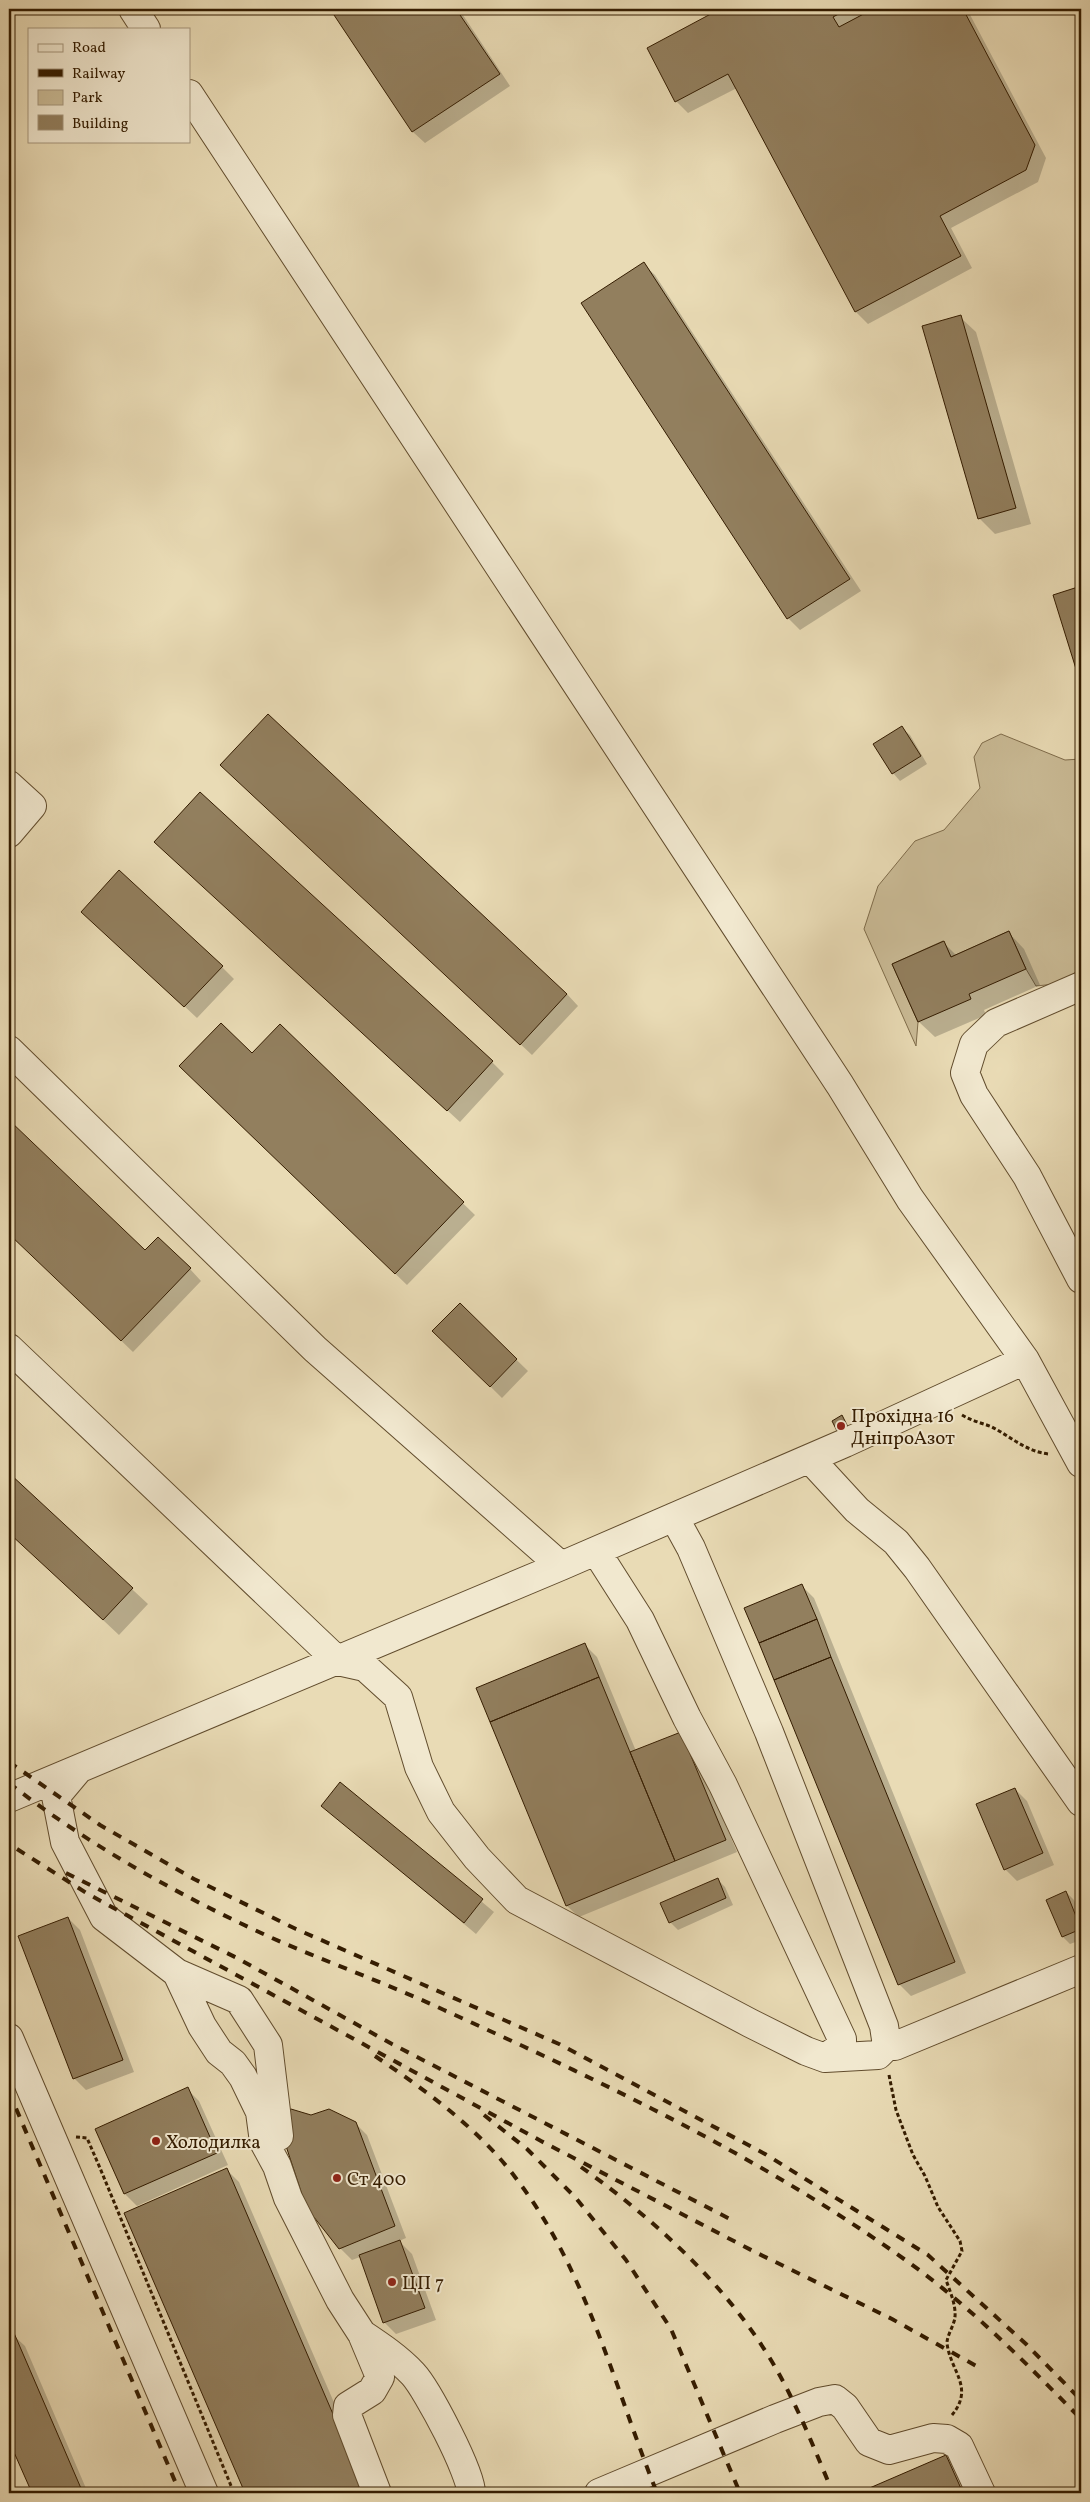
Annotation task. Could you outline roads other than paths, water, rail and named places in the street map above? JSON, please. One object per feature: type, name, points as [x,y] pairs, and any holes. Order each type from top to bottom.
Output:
[{"type":"street","points":[[133,9],[145,28]]},
{"type":"street","points":[[190,96],[840,1085],[910,1199],[1025,1360],[1081,1462]]},
{"type":"street","points":[[9,785],[32,806],[9,833]]},
{"type":"street","points":[[1081,986],[996,1023],[974,1044],[965,1073],[974,1095],[1027,1176],[1081,1279]]},
{"type":"street","points":[[9,1050],[315,1349],[561,1566]]},
{"type":"street","points":[[9,1348],[338,1661],[364,1667],[398,1697],[419,1767],[440,1812],[477,1858],[517,1900],[758,2027],[806,2051],[825,2058],[882,2050],[895,2046],[1081,1970]]},
{"type":"street","points":[[9,1798],[338,1661],[810,1459],[1025,1360]]},
{"type":"street","points":[[810,1459],[857,1510],[896,1542],[917,1568],[1081,1802]]},
{"type":"street","points":[[674,1517],[691,1548],[809,1830],[884,2026],[882,2050]]},
{"type":"street","points":[[596,1551],[640,1620],[686,1718],[724,1785],[842,2039],[842,2046],[825,2058]]},
{"type":"street","points":[[78,1770],[56,1796],[65,1842],[104,1918],[177,1973],[239,2000],[268,2045],[284,2188]]},
{"type":"street","points":[[177,1973],[202,2026],[219,2052],[232,2063],[243,2077],[260,2112],[264,2142],[277,2166],[284,2188],[305,2235],[362,2334],[380,2377],[372,2391],[348,2406],[347,2415],[376,2493]]},
{"type":"street","points":[[9,2038],[204,2493]]},
{"type":"street","points":[[362,2334],[398,2360],[414,2375],[458,2450],[469,2477],[471,2493]]},
{"type":"street","points":[[600,2493],[775,2419],[818,2402],[835,2399],[845,2407],[869,2442],[889,2450],[933,2438],[947,2439],[958,2446],[980,2493]]},
{"type":"railway","points":[[9,1762],[100,1825],[194,1879],[296,1929],[559,2044],[765,2154],[928,2255],[1026,2344],[1081,2400]]},
{"type":"railway","points":[[9,1783],[73,1829],[174,1890],[281,1942],[424,2001],[563,2065],[680,2123],[794,2187],[904,2259],[951,2295],[1018,2355],[1081,2419]]},
{"type":"railway","points":[[17,1849],[88,1894],[541,2141],[755,2252],[892,2319],[980,2368]]},
{"type":"railway","points":[[66,1873],[237,1958],[392,2044],[730,2219]]},
{"type":"railway","points":[[375,2056],[432,2096],[485,2142],[515,2177],[540,2213],[562,2251],[597,2330],[657,2493]]},
{"type":"railway","points":[[9,2092],[180,2493]]},
{"type":"railway","points":[[484,2115],[527,2149],[575,2197],[626,2260],[671,2329],[740,2493]]},
{"type":"railway","points":[[581,2167],[658,2228],[728,2299],[748,2325],[776,2369],[802,2421],[833,2493]]},
{"type":"place","name":"Прохідна 16 ДніпроАзот","points":[[841,1426]]},
{"type":"place","name":"Холодилка","points":[[156,2141]]},
{"type":"place","name":"Ст 400","points":[[337,2178]]},
{"type":"place","name":"ЦП 7","points":[[392,2282]]}]
